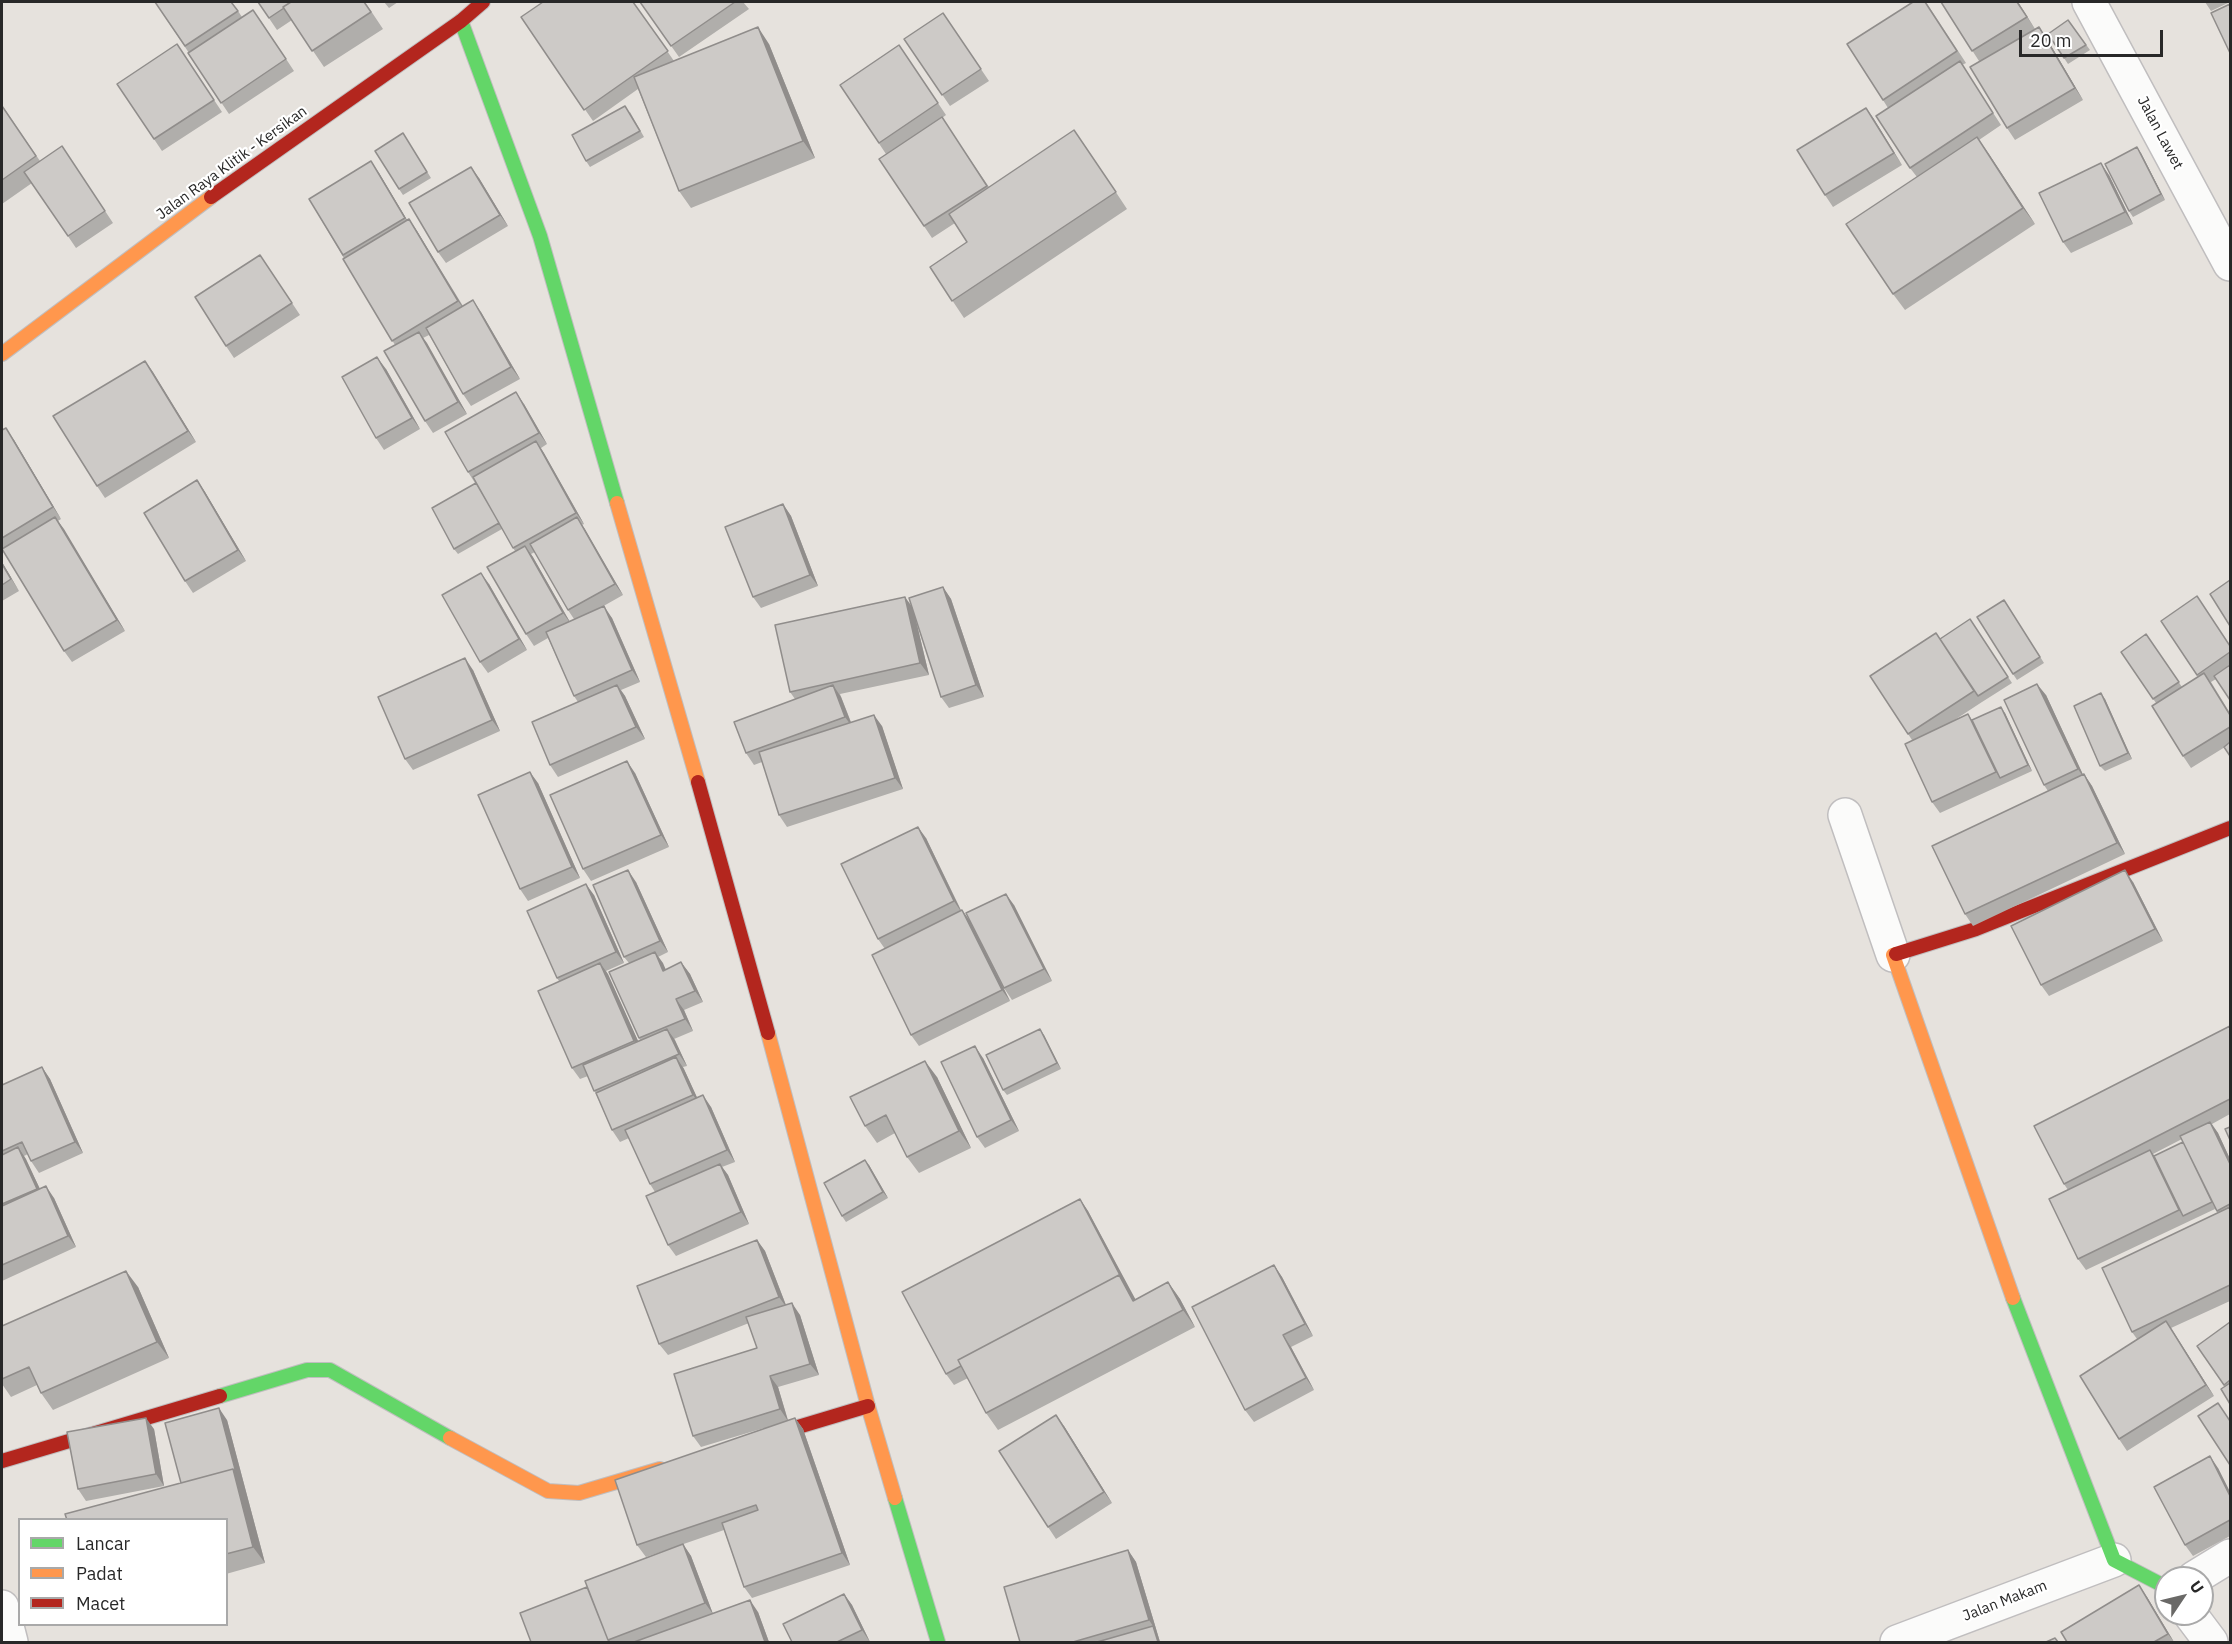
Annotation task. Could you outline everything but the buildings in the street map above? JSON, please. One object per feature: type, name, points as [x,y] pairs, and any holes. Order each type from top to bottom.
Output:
[{"type":"street","name":"Jalan Raya Klitik - Kersikan","points":[[2,354],[242,174],[461,21],[483,2]]},
{"type":"street","name":"Jalan Lawet","points":[[2089,2],[2230,264]]},
{"type":"street","points":[[461,21],[544,248],[733,903],[868,1406],[938,1642]]},
{"type":"street","points":[[1845,815],[2028,1342],[2114,1560],[2154,1581]]},
{"type":"street","points":[[1893,956],[1976,930],[2230,828]]},
{"type":"street","points":[[2,1461],[307,1370],[330,1370],[548,1491],[579,1493],[668,1466]]},
{"type":"street","points":[[746,1443],[868,1406]]},
{"type":"street","points":[[2214,1566],[2230,1556]]},
{"type":"street","name":"Jalan Makam","points":[[1897,1642],[2114,1560]]},
{"type":"street","points":[[2,1607],[11,1642]]},
{"type":"street","points":[[2199,1626],[2211,1642]]},
{"type":"traffic: fast","points":[[461,21],[540,236],[617,503]]},
{"type":"traffic: fast","points":[[2013,1298],[2114,1560],[2154,1581]]},
{"type":"traffic: fast","points":[[220,1396],[307,1370],[330,1370],[450,1438]]},
{"type":"traffic: fast","points":[[895,1498],[938,1642]]},
{"type":"traffic: slow","points":[[2,354],[211,197]]},
{"type":"traffic: slow","points":[[617,503],[698,782]]},
{"type":"traffic: slow","points":[[1896,954],[1893,955],[2013,1298]]},
{"type":"traffic: slow","points":[[768,1033],[868,1406],[895,1498]]},
{"type":"traffic: slow","points":[[450,1438],[548,1491],[579,1493],[660,1469]]},
{"type":"traffic: jam","points":[[211,197],[461,21],[483,2]]},
{"type":"traffic: jam","points":[[698,782],[768,1033]]},
{"type":"traffic: jam","points":[[1896,954],[1976,929],[2230,828]]},
{"type":"traffic: jam","points":[[2,1461],[220,1396]]},
{"type":"traffic: jam","points":[[758,1439],[868,1406]]}]
